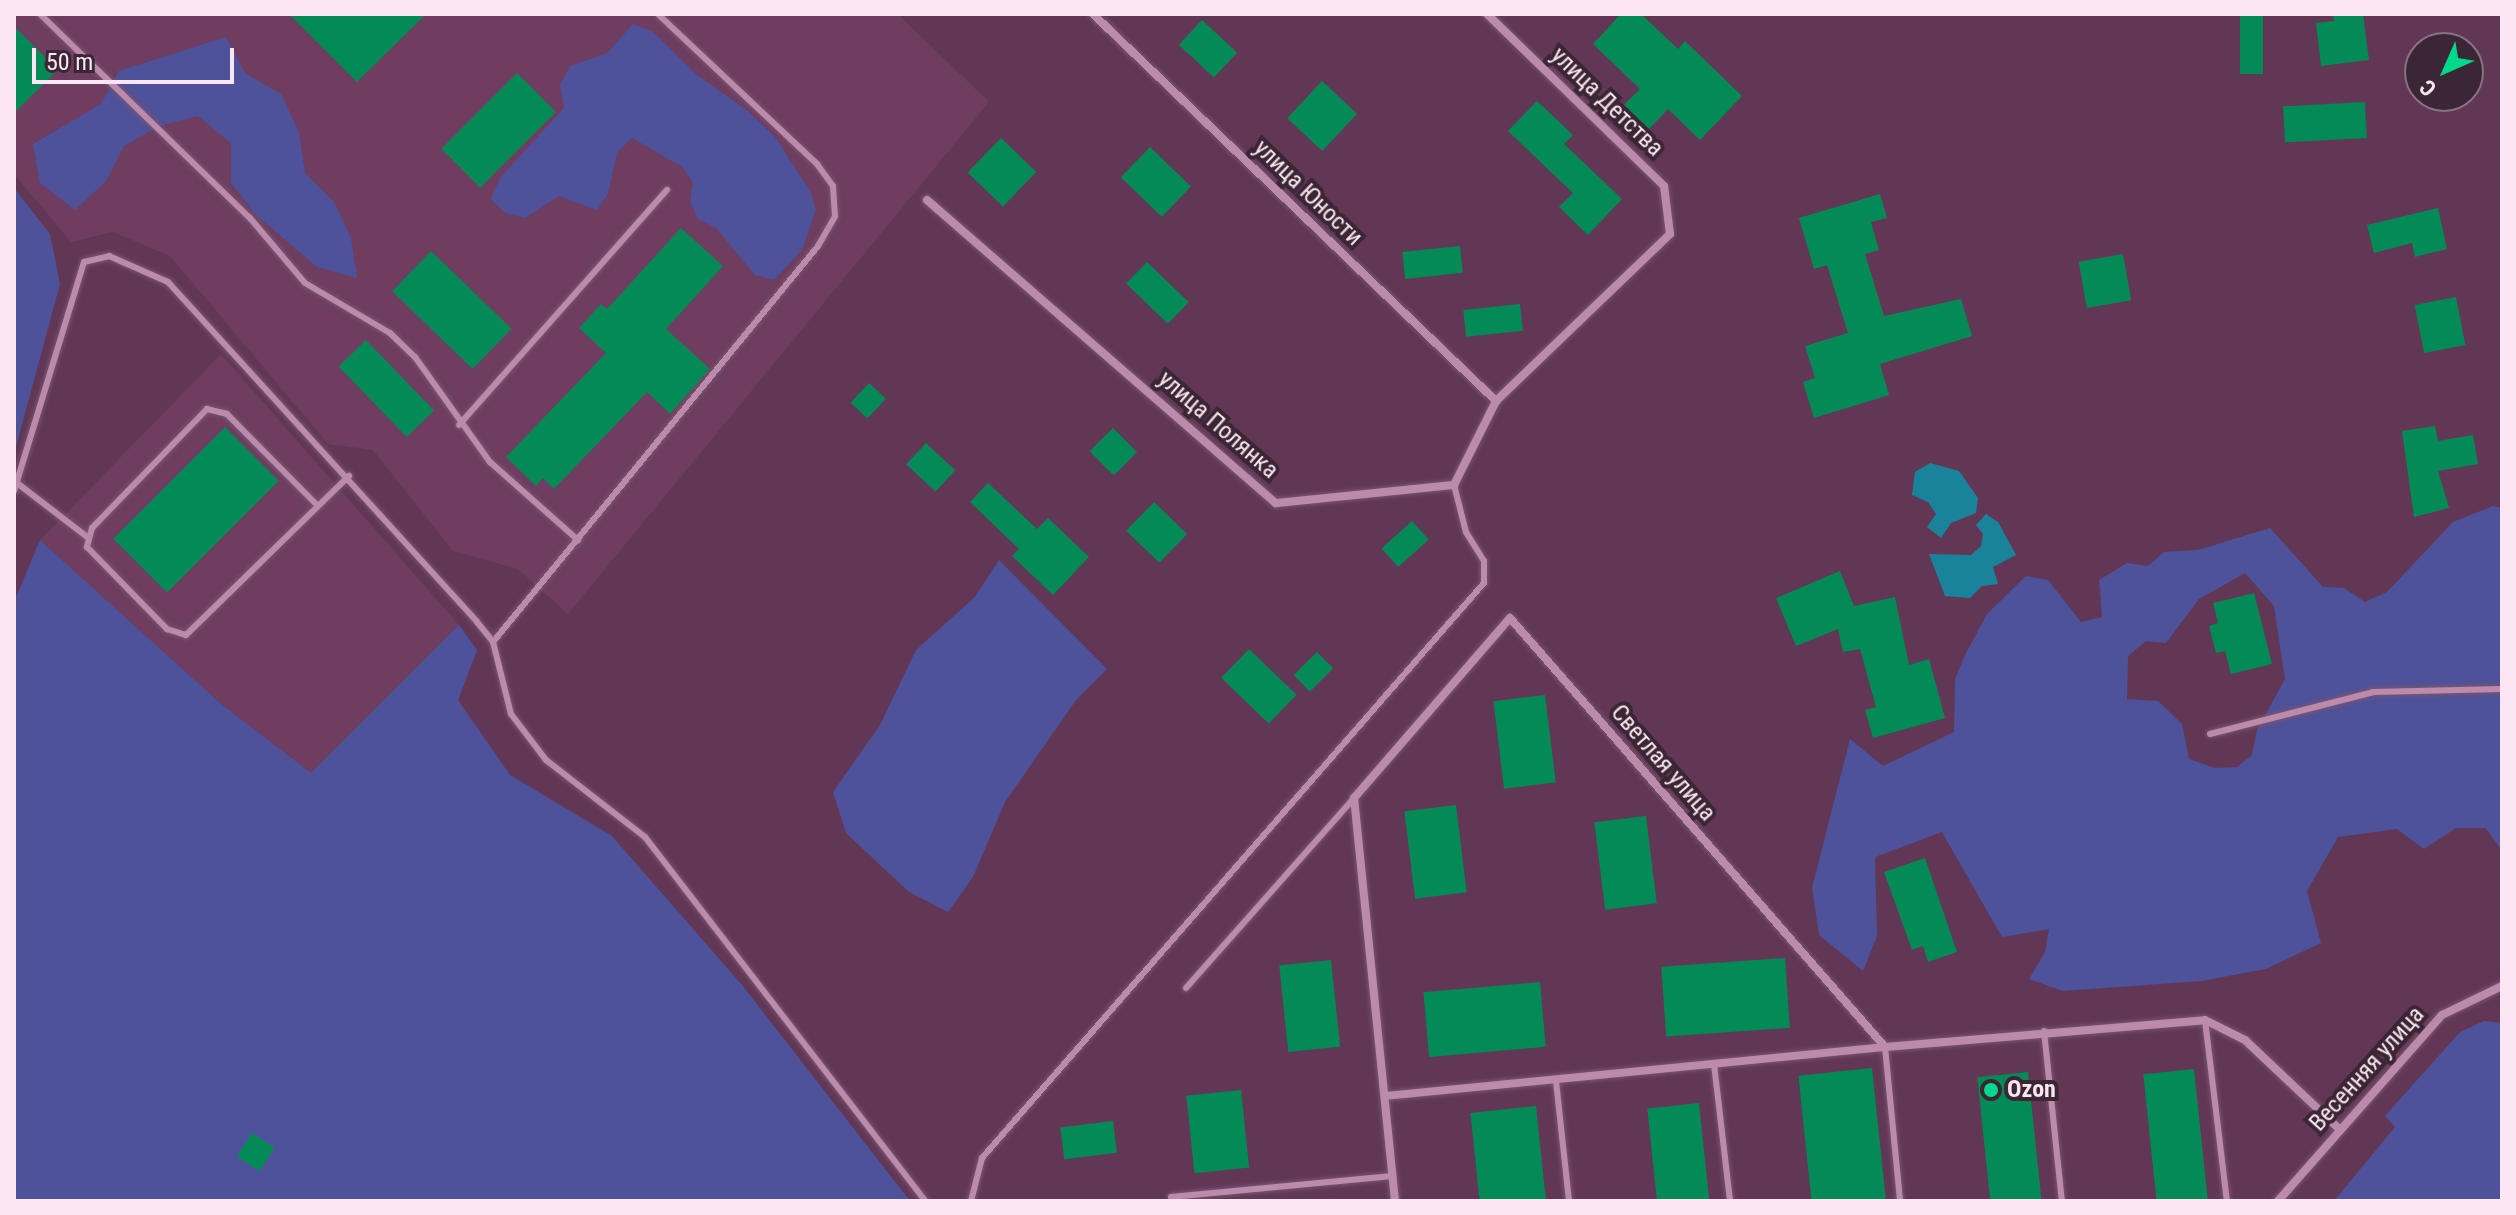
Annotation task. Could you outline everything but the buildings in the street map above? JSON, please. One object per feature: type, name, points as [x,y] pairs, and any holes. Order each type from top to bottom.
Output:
[{"type":"street","name":"улица Юности","points":[[1093,14],[1496,401]]},
{"type":"street","name":"улица Детства","points":[[1487,14],[1664,186],[1670,234],[1496,401]]},
{"type":"street","name":"улица Полянка","points":[[927,200],[1276,503],[1454,485]]},
{"type":"street","points":[[1454,485],[1496,401]]},
{"type":"street","name":"Светлая улица","points":[[1354,798],[1510,618],[1885,1047]]},
{"type":"street","points":[[1354,798],[1395,1201]]},
{"type":"street","name":"Весенняя улица","points":[[2278,1201],[2338,1128],[2442,1015],[2502,986]]},
{"type":"street","points":[[1385,1096],[2044,1031],[2205,1020],[2245,1040],[2338,1128]]},
{"type":"lane","points":[[40,14],[250,218],[305,283],[390,333],[415,357],[459,425],[578,540]]},
{"type":"lane","points":[[493,642],[818,246],[835,216],[833,186],[817,164],[659,15]]},
{"type":"lane","points":[[459,425],[667,190]]},
{"type":"lane","points":[[14,491],[76,279],[84,262],[109,256],[168,282],[349,476],[493,642],[511,714],[546,760],[645,837],[925,1201]]},
{"type":"lane","points":[[87,537],[207,409],[227,414],[317,505]]},
{"type":"lane","points":[[17,483],[87,537],[103,567],[167,629],[186,635],[349,476]]},
{"type":"lane","points":[[971,1201],[982,1158],[1484,583],[1484,561],[1466,532],[1454,485]]},
{"type":"lane","points":[[2210,734],[2373,692],[2502,689]]},
{"type":"lane","points":[[1186,988],[1354,798]]},
{"type":"lane","points":[[2205,1020],[2227,1201]]},
{"type":"lane","points":[[2044,1031],[2062,1201]]},
{"type":"lane","points":[[1885,1047],[1900,1201]]},
{"type":"lane","points":[[1714,1064],[1730,1201]]},
{"type":"lane","points":[[1556,1081],[1569,1201]]},
{"type":"lane","points":[[1171,1197],[1392,1176]]},
{"type":"shaded area","points":[[14,14],[898,14],[989,102],[568,614],[518,569],[453,551],[373,450],[328,444],[170,256],[113,232],[71,242],[14,174]]},
{"type":"shaded area","points":[[633,24],[653,32],[697,75],[748,111],[775,137],[810,191],[816,210],[802,250],[774,280],[755,275],[716,228],[698,219],[690,201],[693,182],[682,167],[632,138],[617,153],[608,194],[597,210],[559,196],[525,218],[505,213],[491,199],[500,178],[564,108],[560,85],[570,66],[607,53]]},
{"type":"shaded area","points":[[226,37],[245,73],[281,94],[299,132],[305,173],[334,202],[351,238],[357,278],[317,267],[256,215],[231,183],[231,143],[198,116],[159,126],[124,146],[106,181],[75,210],[40,183],[33,144],[101,104],[119,71]]},
{"type":"shaded area","points":[[14,188],[50,234],[60,284],[14,454]]},
{"type":"shaded area","points":[[221,354],[459,625],[311,774],[220,703],[40,540]]},
{"type":"shaded area","points":[[2493,506],[2502,508],[2502,851],[2486,828],[2456,828],[2424,849],[2397,829],[2338,837],[2307,891],[2321,943],[2266,969],[2201,981],[2063,991],[2029,979],[2045,952],[2049,929],[2002,937],[1942,832],[1875,857],[1877,936],[1863,971],[1819,935],[1812,888],[1850,739],[1883,766],[1954,732],[1955,679],[1965,655],[1987,614],[2026,576],[2048,580],[2081,622],[2102,617],[2099,580],[2127,563],[2148,566],[2164,552],[2198,550],[2270,528],[2323,587],[2344,588],[2365,602],[2387,592],[2453,522]],"holes":[[[2245,573],[2274,606],[2285,679],[2257,730],[2252,755],[2237,767],[2215,768],[2189,759],[2182,724],[2158,701],[2127,699],[2128,656],[2146,641],[2166,643],[2199,599]]]},
{"type":"shaded area","points":[[40,540],[220,703],[311,773],[459,625],[477,650],[458,700],[510,775],[612,836],[742,985],[910,1201],[14,1201],[14,602]]},
{"type":"shaded area","points":[[999,560],[1107,669],[1076,700],[1005,802],[973,877],[948,912],[909,892],[846,833],[833,792],[880,725],[916,650],[975,597]]},
{"type":"shaded area","points":[[2484,1021],[2502,1023],[2502,1201],[2334,1201],[2395,1127],[2385,1116],[2460,1032]]},
{"type":"water","points":[[1930,463],[1959,471],[1978,498],[1976,513],[1951,523],[1941,538],[1927,527],[1936,514],[1928,502],[1912,495],[1915,472]]},
{"type":"water","points":[[1986,514],[1998,522],[2016,555],[1993,567],[1998,584],[1982,586],[1970,598],[1945,596],[1929,554],[1971,555],[1981,546],[1983,534],[1976,525]]},
{"type":"place","name":"Ozon","points":[[1991,1090]]}]
